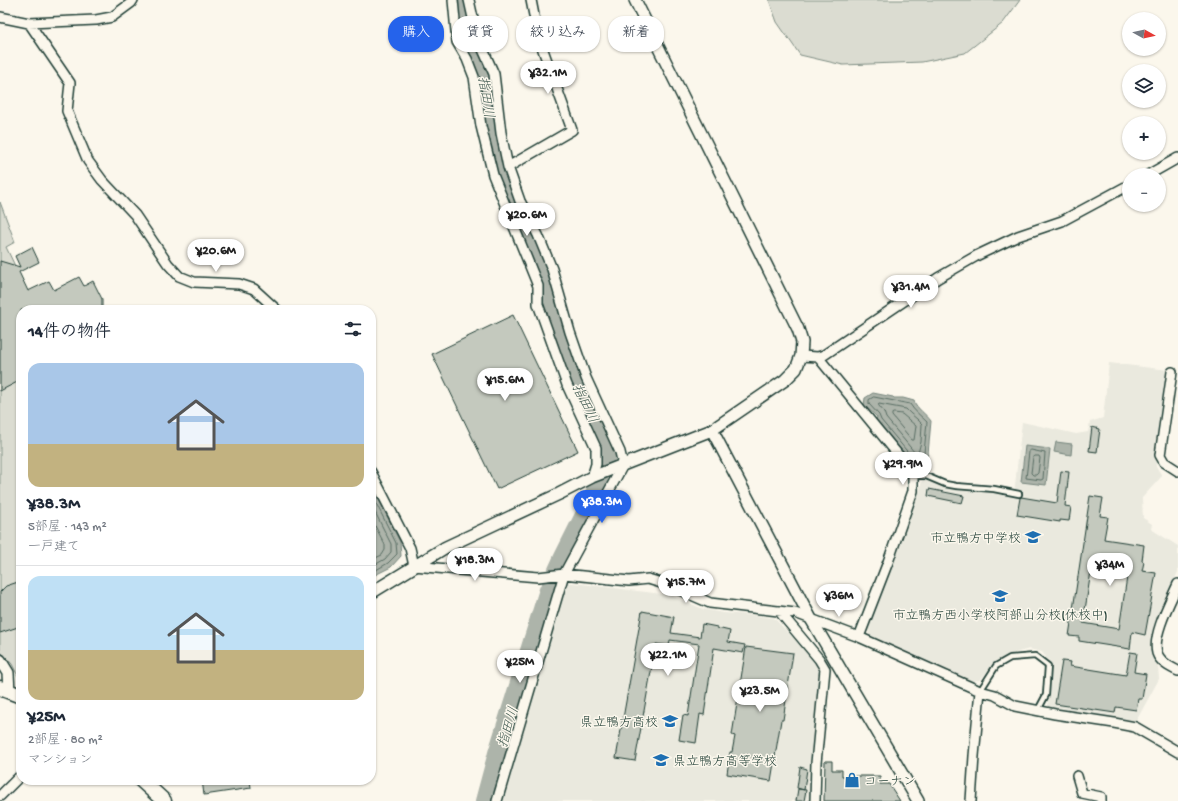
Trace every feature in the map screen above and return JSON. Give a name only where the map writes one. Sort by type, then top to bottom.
[{"type":"main road","points":[[146,785],[164,801]]},
{"type":"street","points":[[0,17],[29,23],[96,20],[112,17],[133,0]]},
{"type":"street","points":[[453,0],[457,42],[467,59],[474,76],[481,126],[493,175],[538,286],[538,304],[567,385],[596,448],[596,464],[592,477]]},
{"type":"street","points":[[469,0],[477,36],[494,74],[501,133],[508,167],[520,201],[538,235],[552,269],[570,332],[582,364],[620,452],[623,465],[564,574],[497,801]]},
{"type":"street","points":[[508,167],[572,130],[538,36],[531,0]]},
{"type":"street","points":[[376,590],[446,547],[592,477],[712,430],[785,380],[796,369],[801,356],[802,342],[798,329],[634,0]]},
{"type":"street","points":[[29,23],[70,82],[67,111],[88,161],[102,180],[135,214],[168,264],[179,276],[194,282],[239,284],[254,289],[272,305]]},
{"type":"street","points":[[1160,168],[1178,158]]},
{"type":"street","points":[[801,356],[818,357],[824,355],[938,278],[978,255],[1018,236],[1062,221],[1122,189]]},
{"type":"street","points":[[818,357],[900,457],[913,476],[913,491],[888,562],[859,636]]},
{"type":"street","points":[[1172,372],[1160,455],[1164,462],[1178,471]]},
{"type":"street","points":[[712,430],[811,619],[918,801]]},
{"type":"street","points":[[376,482],[410,548],[414,566]]},
{"type":"street","points":[[414,566],[538,577],[564,574],[629,581],[648,580],[671,586],[710,603],[795,613],[859,636],[980,691],[996,695],[1015,706],[1135,727],[1178,752]]},
{"type":"street","points":[[1177,590],[1162,620],[1157,640],[1157,653],[1165,664],[1178,671]]},
{"type":"street","points":[[779,611],[819,658],[825,669],[816,763],[816,801]]},
{"type":"street","points":[[0,660],[8,673],[10,692]]},
{"type":"street","points":[[971,801],[980,691]]},
{"type":"street","points":[[1077,776],[1082,793],[1102,797],[1101,801]]},
{"type":"street","points":[[0,796],[16,780]]},
{"type":"lane","points":[[913,476],[926,476],[945,484],[956,486],[994,489],[1019,494]]},
{"type":"lane","points":[[980,691],[996,666],[1010,658],[1035,656],[1048,666],[1046,695],[1038,710]]},
{"type":"shaded area","points":[[769,0],[1020,0],[1003,23],[965,53],[922,62],[843,65],[800,55],[777,22]]},
{"type":"shaded area","points":[[0,202],[15,242],[6,247],[34,305],[16,305],[16,672],[12,664],[0,651]]},
{"type":"shaded area","name":"市立鴨方中学校","points":[[1109,363],[1169,370],[1156,466],[1162,476],[1142,498],[1143,518],[1152,524],[1151,529],[1178,546],[1178,572],[1169,591],[1155,654],[1159,679],[1135,723],[1049,710],[1048,706],[1052,665],[1042,652],[1029,649],[1008,655],[994,663],[980,680],[970,681],[928,664],[873,638],[869,634],[868,628],[871,617],[923,479],[955,488],[994,490],[1014,494],[1022,422],[1076,434],[1088,432],[1090,422],[1103,418]]},
{"type":"shaded area","name":"県立鴨方高校","points":[[565,582],[670,595],[703,609],[723,613],[774,618],[822,668],[812,801],[500,801]]},
{"type":"water","points":[[873,393],[914,401],[917,407],[931,421],[928,454],[920,470],[876,420],[877,417],[864,405],[865,398]]},
{"type":"water","points":[[1056,442],[1072,444],[1071,455],[1054,452]]},
{"type":"water","points":[[1025,446],[1050,449],[1046,485],[1021,482]]},
{"type":"water","points":[[376,494],[400,542],[401,556],[391,567],[376,574]]},
{"type":"building","points":[[32,247],[39,262],[19,272],[28,291],[49,281],[54,290],[79,277],[84,286],[93,281],[102,299],[102,305],[16,305],[16,383],[0,391],[0,261],[20,267],[15,256]]},
{"type":"building","points":[[513,315],[578,451],[497,489],[432,354]]},
{"type":"building","points":[[1092,427],[1100,429],[1097,452],[1089,451]]},
{"type":"building","points":[[1061,471],[1069,472],[1065,506],[1071,507],[1069,521],[1060,520],[1060,522],[1017,515],[1021,497],[1057,503]]},
{"type":"building","points":[[929,489],[964,496],[962,503],[928,496]]},
{"type":"building","points":[[1090,496],[1103,498],[1100,516],[1108,517],[1104,539],[1144,545],[1142,561],[1144,562],[1142,571],[1156,573],[1145,635],[1132,632],[1130,649],[1079,641],[1079,637],[1069,636]],"holes":[[[1093,558],[1129,564],[1119,629],[1083,623]]]},
{"type":"building","points":[[16,583],[16,628],[0,633],[0,592],[6,586]]},
{"type":"building","points":[[642,611],[674,617],[671,633],[700,637],[702,624],[730,631],[728,642],[745,645],[743,653],[714,648],[704,715],[700,714],[696,743],[679,740],[683,715],[688,716],[699,644],[670,640],[669,646],[656,644],[635,761],[616,758]]},
{"type":"building","points":[[746,647],[793,653],[783,720],[781,720],[771,781],[727,774],[730,752],[732,752],[735,736],[732,735]]},
{"type":"building","points":[[1130,652],[1137,653],[1134,672],[1146,674],[1142,699],[1138,699],[1136,710],[1116,707],[1115,713],[1055,704],[1062,661],[1071,662],[1070,666],[1126,675]]},
{"type":"building","name":"コーナン","points":[[825,761],[832,761],[832,770],[842,770],[842,776],[880,776],[880,784],[889,784],[900,801],[824,801]]},
{"type":"building","points":[[800,767],[807,769],[804,790],[797,788]]},
{"type":"building","points":[[203,785],[251,785],[251,788],[204,795]]},
{"type":"building","points":[[798,789],[806,790],[804,801],[796,801]]},
{"type":"waterway","name":"指田川","points":[[462,0],[467,39],[486,77],[496,161],[514,208],[544,276],[567,364],[609,449],[593,497],[548,590],[497,753],[484,801]]},
{"type":"place","name":"市立鴨方中学校","points":[[1033,537]]},
{"type":"place","name":"市立鴨方西小学校阿部山分校(休校中)","points":[[1000,596]]},
{"type":"place","name":"県立鴨方高校","points":[[670,721]]},
{"type":"place","name":"県立鴨方高等学校","points":[[661,760]]},
{"type":"place","name":"コーナン","points":[[852,780]]}]
